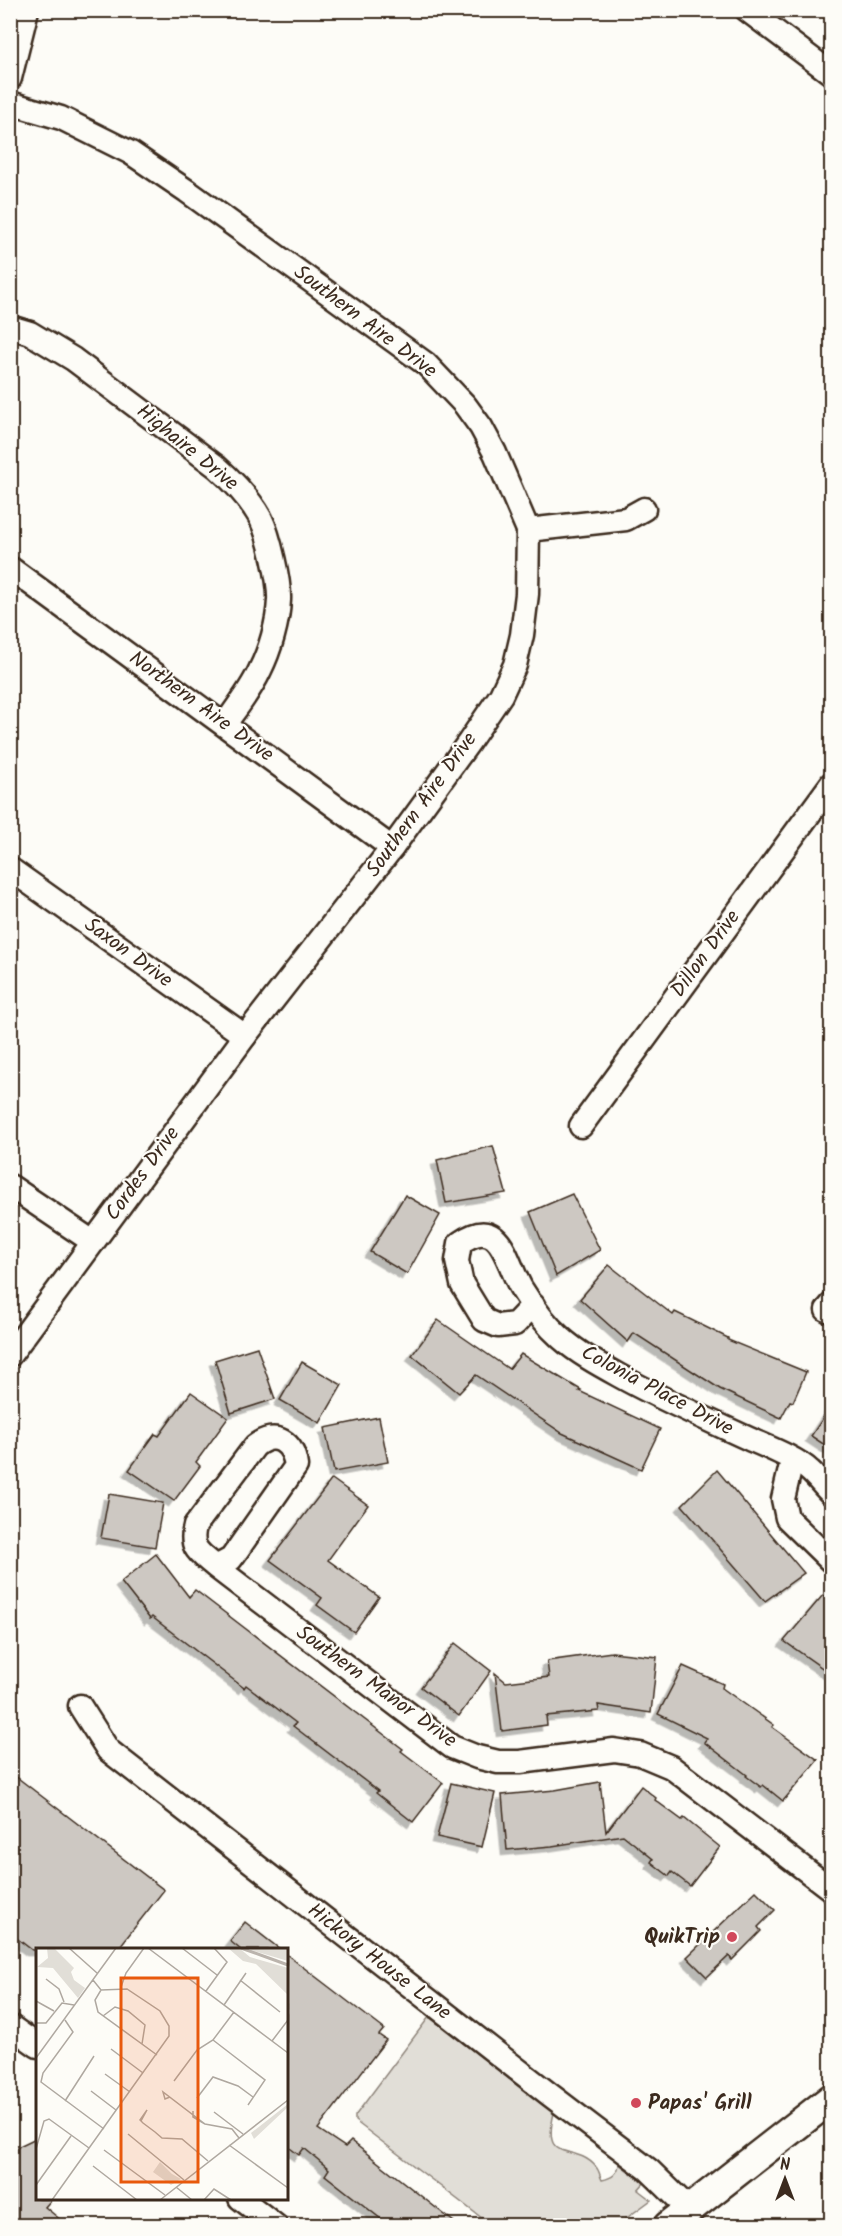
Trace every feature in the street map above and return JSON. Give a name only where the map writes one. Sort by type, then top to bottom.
[{"type":"main road","points":[[678,2217],[831,2098]]},
{"type":"street","points":[[10,78],[27,10]]},
{"type":"street","points":[[747,10],[831,74]]},
{"type":"street","name":"Southern Aire Drive","points":[[10,103],[61,118],[131,153],[426,364],[465,405],[481,427],[495,453],[528,530],[527,594],[522,634],[515,664],[501,694],[392,848],[277,995]]},
{"type":"street","name":"Highaire Drive","points":[[10,327],[30,333],[73,359],[217,467],[235,483],[261,519],[269,541],[280,597],[277,615],[261,669],[225,724]]},
{"type":"street","points":[[528,530],[626,519],[644,509]]},
{"type":"street","name":"Northern Aire Drive","points":[[10,568],[392,848]]},
{"type":"street","name":"Dillon Drive","points":[[581,1126],[831,783]]},
{"type":"street","name":"Saxon Drive","points":[[10,869],[245,1036]]},
{"type":"street","name":"Cordes Drive","points":[[10,1355],[277,995]]},
{"type":"street","points":[[10,1186],[93,1242]]},
{"type":"street","name":"Colonia Place Drive","points":[[533,1305],[540,1317],[561,1338],[593,1360],[653,1393],[808,1470],[831,1494]]},
{"type":"street","name":"Southern Manor Drive","points":[[216,1567],[231,1559],[296,1466],[294,1453],[286,1443],[276,1439],[264,1439],[255,1446],[195,1526],[192,1536],[194,1546],[216,1567],[452,1747],[498,1762],[520,1762],[614,1750],[640,1754],[671,1767],[831,1890]]},
{"type":"street","points":[[792,1461],[783,1499],[787,1518],[831,1562]]},
{"type":"street","name":"Hickory House Lane","points":[[80,1706],[108,1750],[649,2170],[678,2217]]},
{"type":"street","points":[[10,2026],[36,2045]]},
{"type":"street","points":[[241,2200],[276,2226]]},
{"type":"shaded area","points":[[429,2017],[554,2113],[551,2130],[552,2141],[556,2147],[588,2159],[597,2168],[602,2180],[614,2175],[619,2164],[644,2183],[638,2190],[651,2200],[617,2225],[491,2225],[355,2121],[355,2116]]},
{"type":"building","points":[[493,1146],[506,1193],[446,1203],[437,1160]]},
{"type":"building","points":[[572,1194],[600,1250],[556,1276],[530,1212]]},
{"type":"building","points":[[405,1195],[440,1215],[407,1274],[370,1252]]},
{"type":"building","points":[[609,1265],[673,1315],[675,1312],[728,1340],[806,1372],[793,1402],[790,1401],[781,1418],[720,1389],[634,1333],[628,1342],[580,1299]]},
{"type":"building","points":[[438,1320],[509,1369],[521,1354],[581,1390],[579,1391],[660,1429],[641,1469],[562,1433],[476,1375],[459,1393],[412,1355]]},
{"type":"building","points":[[257,1347],[275,1399],[231,1413],[215,1360]]},
{"type":"building","points":[[302,1362],[342,1385],[320,1423],[280,1400]]},
{"type":"building","points":[[191,1392],[228,1418],[196,1462],[200,1466],[174,1501],[129,1470],[155,1434],[159,1436]]},
{"type":"building","points":[[831,1406],[831,1449],[811,1436]]},
{"type":"building","points":[[379,1417],[388,1462],[334,1472],[325,1428]]},
{"type":"building","points":[[717,1470],[804,1573],[765,1601],[682,1505]]},
{"type":"building","points":[[332,1479],[368,1505],[328,1560],[379,1597],[354,1632],[317,1605],[322,1598],[270,1560]]},
{"type":"building","points":[[109,1494],[163,1503],[155,1547],[101,1538]]},
{"type":"building","points":[[156,1554],[189,1597],[195,1590],[403,1749],[401,1751],[443,1783],[413,1822],[376,1793],[378,1791],[293,1726],[296,1723],[246,1685],[244,1688],[152,1617],[150,1619],[121,1582]]},
{"type":"building","points":[[823,1595],[831,1600],[831,1674],[784,1641]]},
{"type":"building","points":[[455,1643],[491,1671],[459,1716],[421,1687]]},
{"type":"building","points":[[612,1652],[657,1657],[651,1713],[598,1705],[599,1711],[546,1716],[547,1725],[502,1731],[495,1673],[506,1682],[549,1677],[547,1661]]},
{"type":"building","points":[[683,1666],[723,1684],[722,1688],[818,1760],[783,1801],[763,1785],[761,1787],[746,1776],[704,1742],[707,1738],[658,1714]]},
{"type":"building","points":[[10,1772],[164,1890],[119,1948],[36,1948],[32,1950],[10,1933]]},
{"type":"building","points":[[600,1782],[606,1832],[641,1786],[656,1798],[655,1800],[682,1820],[684,1818],[720,1847],[690,1886],[672,1872],[669,1876],[651,1862],[653,1859],[623,1835],[552,1846],[507,1850],[502,1795],[555,1790]]},
{"type":"building","points":[[451,1783],[495,1793],[482,1847],[437,1837]]},
{"type":"building","name":"QuikTrip","points":[[756,1891],[775,1910],[758,1927],[761,1931],[732,1960],[729,1956],[707,1977],[687,1957]]},
{"type":"building","points":[[245,1922],[278,1948],[239,1948],[230,1941]]},
{"type":"building","points":[[288,1956],[384,2029],[379,2035],[386,2040],[318,2129],[345,2147],[351,2141],[459,2226],[390,2226],[325,2175],[329,2169],[304,2148],[299,2155],[288,2147]]},
{"type":"building","points":[[36,2138],[36,2200],[51,2200],[45,2207],[68,2226],[10,2226],[10,2162],[15,2148]]},
{"type":"place","name":"QuikTrip","points":[[732,1937]]},
{"type":"place","name":"Papas' Grill","points":[[636,2103]]}]
